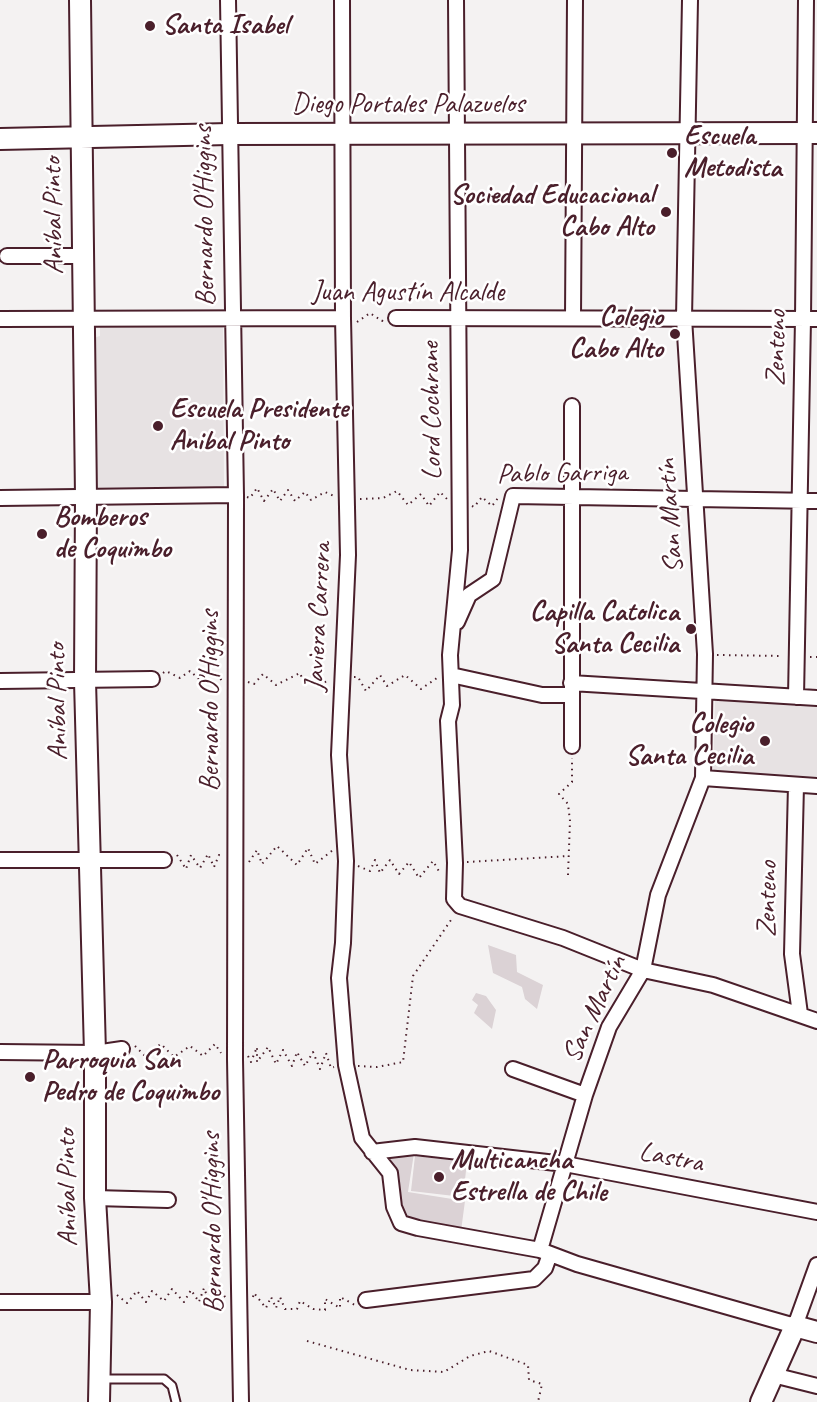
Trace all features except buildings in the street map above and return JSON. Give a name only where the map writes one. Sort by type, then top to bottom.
[{"type":"main road","name":"Aníbal Pinto","points":[[80,0],[84,72],[82,137],[86,497],[85,681],[95,1053],[95,1198],[101,1302],[99,1402]]},
{"type":"main road","name":"Diego Portales Palazuelos","points":[[0,139],[82,137],[116,131],[229,134],[811,133]]},
{"type":"main road","points":[[761,1402],[795,1326],[817,1332]]},
{"type":"street","name":"Bernardo O'Higgins","points":[[228,0],[236,495],[236,864],[245,1300],[241,1402]]},
{"type":"street","name":"Javiera Carrera","points":[[342,0],[343,318],[348,555],[339,756],[346,830],[344,943],[339,978],[346,1065],[362,1138],[390,1173],[394,1207],[401,1223],[545,1252]]},
{"type":"street","name":"Lord Cochrane","points":[[456,0],[459,133],[456,318],[460,550],[452,633],[453,705],[448,721],[456,863],[454,899],[460,906]]},
{"type":"street","points":[[573,318],[574,0]]},
{"type":"street","name":"San Martín","points":[[366,1300],[534,1279],[545,1268],[545,1252],[565,1164],[585,1095],[609,1027],[644,969],[658,895],[703,778],[705,654],[684,318],[690,0]]},
{"type":"street","name":"Zenteno","points":[[796,697],[799,501],[810,319],[811,133],[806,0]]},
{"type":"street","points":[[7,256],[83,256]]},
{"type":"street","name":"Juan Agustín Alcalde","points":[[0,319],[343,318]]},
{"type":"street","name":"Juan Agustín Alcalde","points":[[396,318],[810,319]]},
{"type":"street","points":[[572,406],[574,498],[572,746]]},
{"type":"street","points":[[0,498],[236,495]]},
{"type":"street","points":[[452,633],[469,595],[493,579],[513,496]]},
{"type":"street","name":"Pablo Garriga","points":[[513,496],[817,501]]},
{"type":"street","points":[[451,675],[542,695],[571,689],[706,691],[817,698]]},
{"type":"street","points":[[0,681],[152,679]]},
{"type":"street","points":[[703,778],[817,786]]},
{"type":"street","name":"Zenteno","points":[[796,785],[792,954],[800,1014]]},
{"type":"street","points":[[0,860],[90,858],[164,860]]},
{"type":"street","points":[[460,906],[563,938],[644,969],[713,985],[817,1021]]},
{"type":"street","points":[[0,1052],[95,1053],[122,1049]]},
{"type":"street","points":[[513,1069],[585,1095]]},
{"type":"street","name":"Lastra","points":[[372,1152],[415,1147],[565,1164],[817,1212]]},
{"type":"street","points":[[95,1198],[168,1200]]},
{"type":"street","points":[[545,1252],[577,1264],[795,1326],[817,1265]]},
{"type":"street","points":[[0,1302],[101,1302]]},
{"type":"street","points":[[773,1374],[817,1386]]},
{"type":"lane","points":[[100,1379],[164,1379],[172,1386],[176,1402]]},
{"type":"path","name":"Juan Agustín Alcalde","points":[[343,318],[358,322],[370,313],[381,321],[388,314],[396,318]]},
{"type":"path","name":"Pablo Garriga","points":[[236,495],[250,498],[256,488],[264,501],[273,489],[280,501],[288,490],[295,501],[305,492],[311,500],[325,492],[348,499],[383,498],[397,491],[408,505],[421,494],[429,506],[440,492],[448,500],[458,500],[474,507],[482,497],[492,506],[500,496],[513,496]]},
{"type":"path","points":[[705,654],[795,657]]},
{"type":"path","points":[[152,679],[166,671],[180,678],[190,671],[199,679],[208,671],[218,673],[222,682],[232,678],[237,683]]},
{"type":"path","points":[[568,875],[568,804],[559,794],[572,782],[572,746]]},
{"type":"path","points":[[164,860],[167,867],[172,867],[177,855],[186,868],[192,855],[200,868],[208,854],[214,867],[219,855],[236,864]]},
{"type":"path","points":[[456,863],[569,856]]},
{"type":"path","points":[[346,1065],[377,1067],[403,1062],[413,976],[460,906]]},
{"type":"path","points":[[101,1302],[114,1292],[127,1303],[136,1291],[146,1302],[152,1291],[164,1301],[172,1289],[184,1302],[191,1290],[199,1302],[204,1288],[209,1301],[217,1288],[226,1299],[245,1300],[254,1293],[266,1308],[271,1297],[276,1308],[280,1297],[285,1309],[297,1310],[300,1301],[314,1309],[325,1310],[325,1299],[340,1308],[340,1297],[356,1306],[366,1300]]},
{"type":"path","points":[[307,1341],[410,1370],[444,1372],[470,1356],[489,1351],[528,1365],[529,1380],[542,1384],[538,1402]]},
{"type":"shaded area","name":"Escuela Presidente Anibal Pinto","points":[[100,324],[223,324],[224,489],[92,494],[93,338],[100,336]]},
{"type":"shaded area","name":"Colegio Santa Cecilia","points":[[715,699],[817,706],[817,782],[713,777]]},
{"type":"shaded area","points":[[488,945],[516,955],[517,972],[543,985],[537,1009],[525,999],[522,987],[493,973]]},
{"type":"shaded area","points":[[476,993],[486,996],[496,1010],[492,1029],[474,1013],[478,1005],[472,1000]]},
{"type":"shaded area","points":[[414,1153],[408,1192],[465,1201],[461,1231],[413,1221],[403,1210],[399,1175],[389,1156]]},
{"type":"shaded area","name":"Multicancha Estrella de Chile","points":[[415,1156],[467,1162],[463,1197],[411,1191]]},
{"type":"place","name":"Santa Isabel","points":[[150,26]]},
{"type":"place","name":"Escuela Metodista","points":[[672,153]]},
{"type":"place","name":"Sociedad Educacional Cabo Alto","points":[[666,212]]},
{"type":"place","name":"Colegio Cabo Alto","points":[[675,334]]},
{"type":"place","name":"Escuela Presidente Anibal Pinto","points":[[158,426]]},
{"type":"place","name":"Bomberos de Coquimbo","points":[[42,534]]},
{"type":"place","name":"Capilla Catolica Santa Cecilia","points":[[691,629]]},
{"type":"place","name":"Colegio Santa Cecilia","points":[[765,741]]},
{"type":"place","name":"Parroquia San Pedro de Coquimbo","points":[[30,1077]]},
{"type":"place","name":"Multicancha Estrella de Chile","points":[[439,1177]]}]
